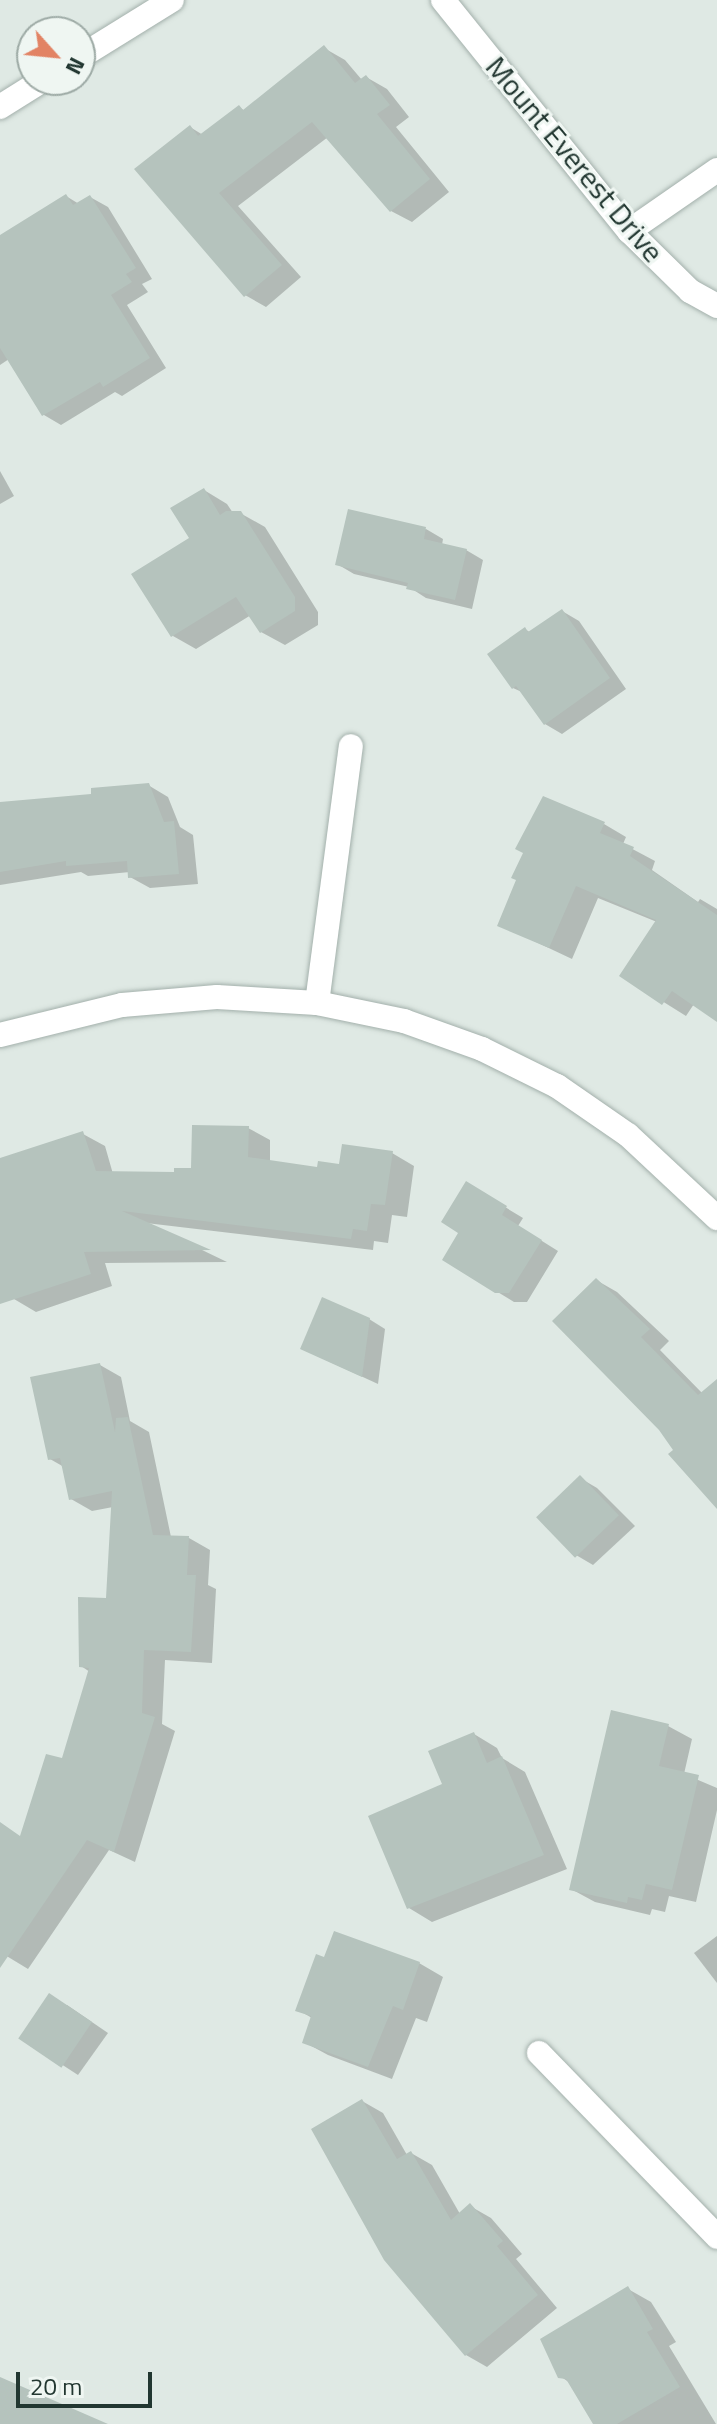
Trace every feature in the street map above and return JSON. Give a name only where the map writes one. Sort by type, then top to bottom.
[{"type":"street","points":[[96,47],[172,0]]},
{"type":"street","name":"Mount Everest Drive","points":[[443,0],[629,231],[690,291],[717,306]]},
{"type":"street","points":[[0,107],[18,96]]},
{"type":"street","points":[[629,231],[717,170]]},
{"type":"street","points":[[317,1003],[351,746]]},
{"type":"street","points":[[0,1035],[122,1005],[217,997],[317,1003],[404,1021],[482,1049],[557,1086],[628,1135],[717,1218]]},
{"type":"street","points":[[539,2053],[717,2237]]},
{"type":"building","points":[[324,45],[355,83],[366,75],[390,105],[377,114],[430,179],[390,212],[312,122],[219,193],[282,265],[244,297],[134,169],[190,125],[198,136],[239,105],[243,110]]},
{"type":"building","points":[[66,194],[73,205],[90,195],[136,268],[126,274],[132,282],[111,295],[150,358],[103,387],[100,382],[42,416],[0,348],[0,235]]},
{"type":"building","points":[[204,488],[220,515],[226,511],[241,511],[295,597],[295,611],[260,633],[236,597],[171,637],[131,574],[189,538],[170,508]]},
{"type":"building","points":[[348,509],[426,527],[424,539],[467,549],[455,600],[406,589],[408,583],[335,565]]},
{"type":"building","points":[[562,609],[610,678],[544,725],[516,686],[512,689],[487,654],[525,627],[528,632]]},
{"type":"building","points":[[149,783],[164,822],[174,821],[179,874],[128,878],[127,861],[66,866],[66,861],[0,872],[0,802],[91,794],[91,788]]},
{"type":"building","points":[[543,796],[605,822],[600,833],[634,847],[630,856],[717,915],[717,1022],[672,991],[662,1005],[619,976],[656,920],[576,886],[549,948],[497,926],[516,880],[511,878],[523,853],[515,849]]},
{"type":"building","points":[[192,1125],[249,1126],[248,1157],[317,1167],[318,1161],[339,1164],[342,1144],[393,1151],[385,1205],[371,1204],[367,1231],[353,1229],[351,1239],[122,1211],[211,1250],[84,1252],[91,1274],[0,1304],[0,1158],[83,1131],[96,1171],[174,1172],[174,1168],[191,1168]]},
{"type":"building","points":[[466,1181],[507,1206],[502,1215],[542,1240],[509,1293],[495,1293],[442,1260],[458,1233],[441,1222]]},
{"type":"building","points":[[596,1278],[650,1329],[641,1337],[698,1395],[717,1379],[717,1509],[668,1454],[673,1450],[659,1430],[552,1321]]},
{"type":"building","points":[[322,1297],[370,1318],[362,1377],[300,1349]]},
{"type":"building","points":[[100,1363],[115,1432],[116,1418],[128,1417],[153,1535],[189,1536],[187,1575],[196,1575],[191,1652],[144,1650],[142,1713],[155,1717],[114,1852],[87,1840],[0,1968],[0,1822],[20,1836],[46,1754],[62,1758],[89,1668],[79,1667],[78,1597],[106,1598],[112,1491],[69,1500],[60,1458],[48,1460],[30,1377]]},
{"type":"building","points":[[580,1475],[619,1515],[575,1558],[536,1517]]},
{"type":"building","points":[[611,1710],[669,1724],[659,1766],[699,1775],[672,1890],[646,1884],[642,1900],[628,1897],[627,1903],[569,1890]]},
{"type":"building","points":[[474,1732],[487,1763],[502,1756],[544,1855],[407,1909],[368,1816],[442,1784],[428,1751]]},
{"type":"building","points":[[334,1931],[420,1962],[403,2010],[393,2006],[368,2067],[302,2043],[311,2016],[295,2011],[316,1954],[324,1957]]},
{"type":"building","points":[[49,1993],[92,2022],[61,2068],[18,2039]]},
{"type":"building","points":[[362,2099],[397,2159],[411,2151],[451,2220],[470,2203],[503,2241],[497,2246],[538,2295],[465,2356],[384,2260],[311,2129]]},
{"type":"building","points":[[628,2286],[653,2329],[647,2332],[680,2387],[617,2424],[593,2424],[566,2379],[558,2378],[540,2339]]},
{"type":"building","points":[[0,2377],[108,2424],[0,2424]]}]
